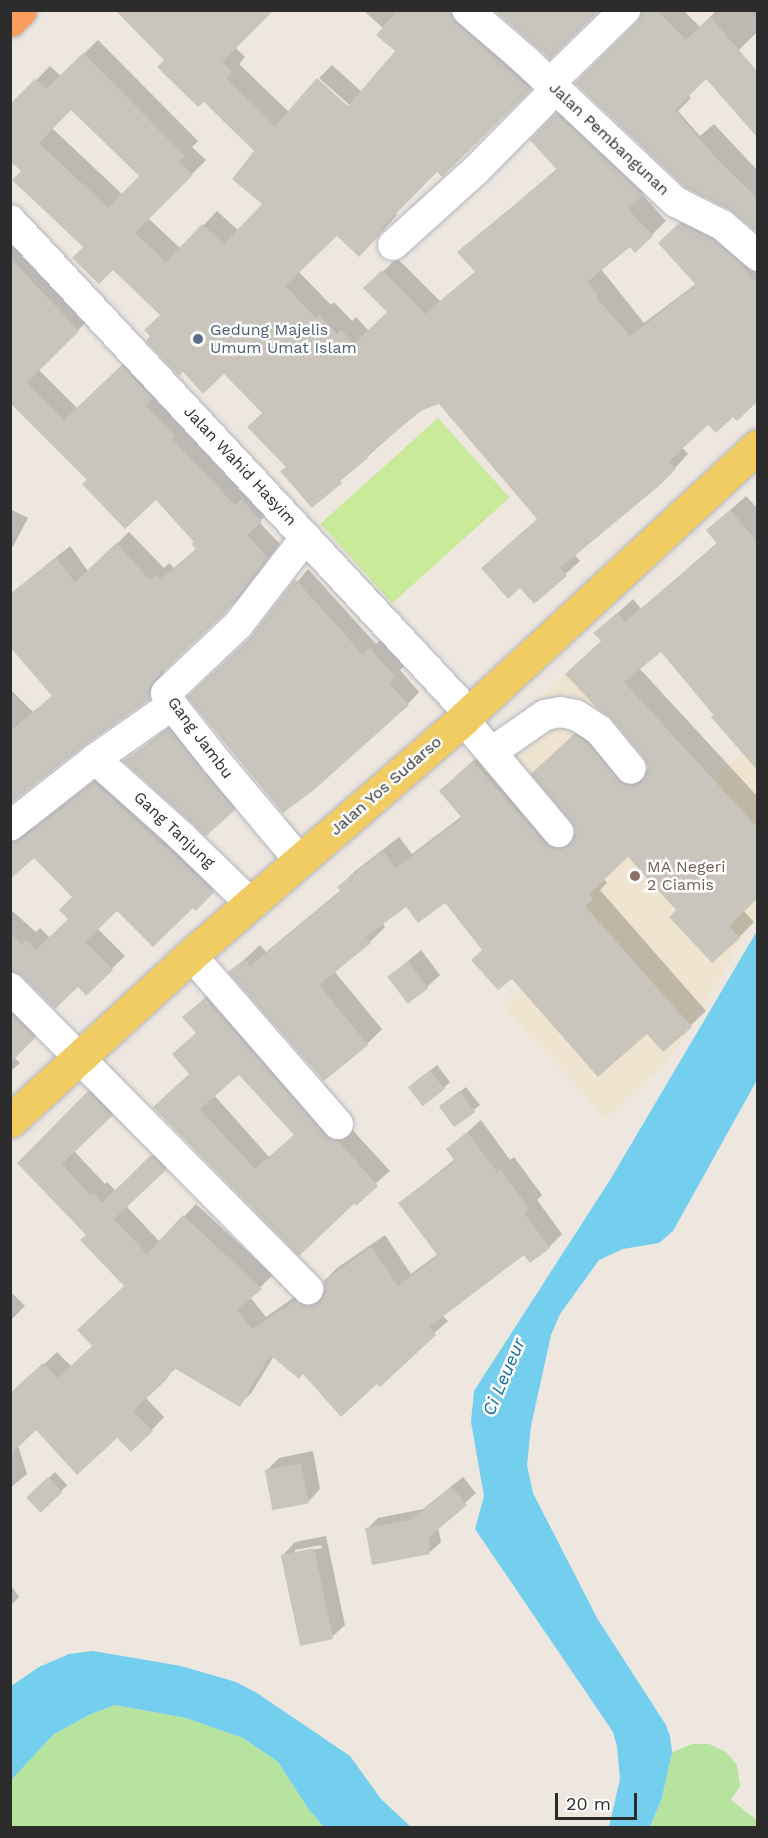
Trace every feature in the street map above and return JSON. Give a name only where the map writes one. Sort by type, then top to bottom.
[{"type":"highway","points":[[10,20],[20,10]]},
{"type":"main road","name":"Jalan Yos Sudarso","points":[[10,1121],[191,955],[466,716],[758,446]]},
{"type":"street","name":"Jalan Pembangunan","points":[[467,10],[553,86],[676,202],[722,225],[758,256]]},
{"type":"street","points":[[393,245],[475,171],[625,10]]},
{"type":"street","name":"Jalan Wahid Hasyim","points":[[10,220],[306,537],[466,716],[558,832]]},
{"type":"street","name":"Gang Jambu","points":[[300,861],[167,696],[168,691],[238,625],[306,537]]},
{"type":"street","points":[[10,826],[95,759],[172,705]]},
{"type":"street","points":[[493,751],[545,716],[560,712],[576,714],[599,730],[631,769]]},
{"type":"street","name":"Gang Tanjung","points":[[95,759],[181,836],[251,904]]},
{"type":"street","points":[[191,955],[338,1124]]},
{"type":"street","points":[[10,988],[308,1289]]},
{"type":"shaded area","name":"MA Negeri 2 Ciamis","points":[[593,649],[713,779],[757,741],[757,917],[745,933],[692,1027],[666,1063],[606,1119],[502,1005],[569,945],[559,929],[439,791]]},
{"type":"green space","points":[[438,418],[510,498],[392,603],[321,524]]},
{"type":"green space","points":[[115,1705],[186,1718],[243,1738],[278,1762],[309,1810],[324,1827],[11,1827],[10,1780],[54,1734],[91,1714]]},
{"type":"green space","points":[[693,1744],[709,1744],[726,1752],[737,1765],[740,1786],[731,1800],[757,1820],[757,1827],[650,1828],[662,1798],[672,1752]]},
{"type":"water","name":"Ci Leueur","points":[[757,931],[757,1080],[673,1231],[659,1243],[623,1249],[599,1260],[560,1314],[551,1335],[531,1426],[527,1465],[533,1493],[597,1618],[666,1725],[670,1736],[672,1752],[662,1798],[650,1827],[609,1827],[620,1779],[613,1732],[475,1529],[484,1496],[471,1422],[474,1391],[610,1180]]},
{"type":"water","points":[[93,1651],[181,1666],[236,1682],[257,1693],[350,1756],[381,1799],[411,1827],[324,1827],[309,1810],[278,1762],[243,1738],[186,1718],[115,1705],[91,1714],[54,1734],[11,1780],[11,1686],[39,1667],[69,1654]]},
{"type":"building","points":[[115,10],[274,10],[222,62],[233,72],[226,78],[275,126],[317,78],[348,106],[395,51],[376,35],[398,10],[450,10],[456,23],[531,90],[442,177],[437,172],[382,228],[384,230],[359,257],[337,236],[285,286],[316,318],[319,315],[337,334],[341,330],[354,344],[387,312],[363,288],[382,270],[425,314],[475,272],[457,252],[557,170],[530,140],[556,113],[643,195],[628,209],[653,236],[635,253],[630,247],[587,282],[598,295],[596,297],[630,336],[696,285],[658,243],[679,223],[712,239],[739,262],[758,285],[758,401],[737,421],[733,417],[716,433],[708,425],[669,461],[676,469],[560,568],[567,576],[534,604],[520,588],[508,599],[481,568],[537,519],[439,404],[422,410],[366,456],[368,458],[312,508],[280,471],[286,467],[247,427],[262,413],[224,374],[203,394],[183,372],[179,376],[146,341],[150,336],[144,330],[160,315],[113,270],[99,284],[72,258],[83,247],[12,180],[21,171],[10,161],[10,104],[35,79],[46,89],[83,53],[185,156],[179,162],[193,175],[135,233],[166,262],[202,224],[224,244],[262,204],[232,179],[254,151],[204,102],[198,107],[157,67],[164,60]],"holes":[[[71,110],[139,176],[108,208],[39,143]]]},
{"type":"building","points":[[494,10],[600,10],[550,59]]},
{"type":"building","points":[[642,10],[657,10],[686,40],[710,17],[758,72],[758,138],[706,79],[675,110],[716,158],[758,199],[758,233],[730,210],[686,188],[575,83],[637,22]]},
{"type":"building","points":[[10,258],[79,331],[27,383],[64,420],[122,365],[153,399],[146,406],[175,436],[172,439],[235,505],[242,499],[262,522],[247,535],[268,558],[225,613],[154,680],[149,689],[150,699],[85,745],[11,803],[10,731],[52,696],[10,647],[10,594],[56,558],[75,582],[116,543],[150,580],[156,575],[160,580],[196,549],[191,544],[194,542],[156,500],[125,529],[82,484],[87,480],[10,403]]},
{"type":"building","points":[[730,510],[758,542],[758,771],[711,717],[714,715],[661,652],[624,682],[758,828],[758,898],[729,926],[740,938],[712,963],[669,917],[676,910],[628,857],[589,894],[593,899],[585,906],[692,1027],[663,1052],[647,1034],[598,1077],[512,979],[498,990],[471,960],[482,950],[445,903],[418,923],[406,907],[366,937],[371,943],[319,985],[368,1045],[324,1081],[228,972],[245,959],[250,966],[341,891],[337,887],[383,851],[396,868],[462,818],[439,791],[473,761],[545,843],[553,848],[562,849],[569,845],[574,837],[575,828],[531,774],[574,734],[587,743],[624,785],[633,786],[642,782],[648,767],[644,758],[612,719],[596,707],[565,674],[601,641],[593,633],[617,613],[625,622],[717,544],[706,530]]},
{"type":"building","points":[[295,579],[363,655],[370,648],[395,677],[389,683],[409,705],[315,789],[283,813],[187,697],[250,638]]},
{"type":"building","points":[[169,729],[235,810],[206,836],[123,761]]},
{"type":"building","points":[[94,782],[214,892],[196,911],[193,908],[153,947],[117,911],[85,942],[113,970],[86,996],[78,987],[55,1009],[22,976],[10,971],[10,933],[22,944],[26,940],[36,950],[68,919],[59,910],[72,897],[34,858],[10,879],[10,843],[21,840]]},
{"type":"building","points":[[408,961],[428,988],[408,1004],[387,977]]},
{"type":"building","points":[[205,998],[325,1135],[338,1141],[378,1186],[356,1206],[354,1204],[299,1256],[153,1107],[189,1074],[172,1054],[196,1033],[182,1017]],"holes":[[[239,1075],[294,1135],[255,1169],[200,1109]]]},
{"type":"building","points":[[10,1013],[35,1038],[10,1063]]},
{"type":"building","points":[[430,1070],[445,1089],[423,1106],[408,1087]]},
{"type":"building","points":[[88,1091],[112,1116],[62,1164],[91,1196],[94,1194],[102,1203],[151,1155],[166,1170],[114,1219],[147,1254],[183,1215],[262,1289],[237,1310],[252,1329],[283,1308],[284,1310],[295,1300],[304,1306],[320,1302],[325,1293],[323,1281],[371,1247],[398,1286],[438,1256],[398,1203],[455,1161],[446,1149],[467,1132],[497,1172],[500,1169],[530,1209],[524,1213],[550,1248],[530,1263],[524,1255],[429,1327],[436,1335],[380,1387],[377,1384],[341,1417],[303,1374],[299,1379],[270,1355],[240,1407],[174,1368],[166,1380],[133,1411],[153,1431],[131,1452],[117,1438],[77,1475],[36,1430],[10,1455],[10,1393],[43,1363],[58,1378],[92,1346],[77,1330],[124,1286],[80,1240],[86,1235],[17,1163]]},
{"type":"building","points":[[460,1091],[475,1112],[454,1127],[439,1106]]},
{"type":"building","points":[[301,1463],[309,1503],[273,1510],[265,1470]]},
{"type":"building","points":[[48,1477],[62,1492],[40,1513],[26,1497]]},
{"type":"building","points":[[451,1487],[467,1505],[428,1538],[430,1554],[372,1565],[365,1528],[411,1520]]},
{"type":"building","points":[[314,1548],[333,1639],[300,1646],[281,1555]]},
{"type":"place","name":"Gedung Majelis Umum Umat Islam","points":[[198,339]]},
{"type":"place","name":"MA Negeri 2 Ciamis","points":[[635,876]]}]
